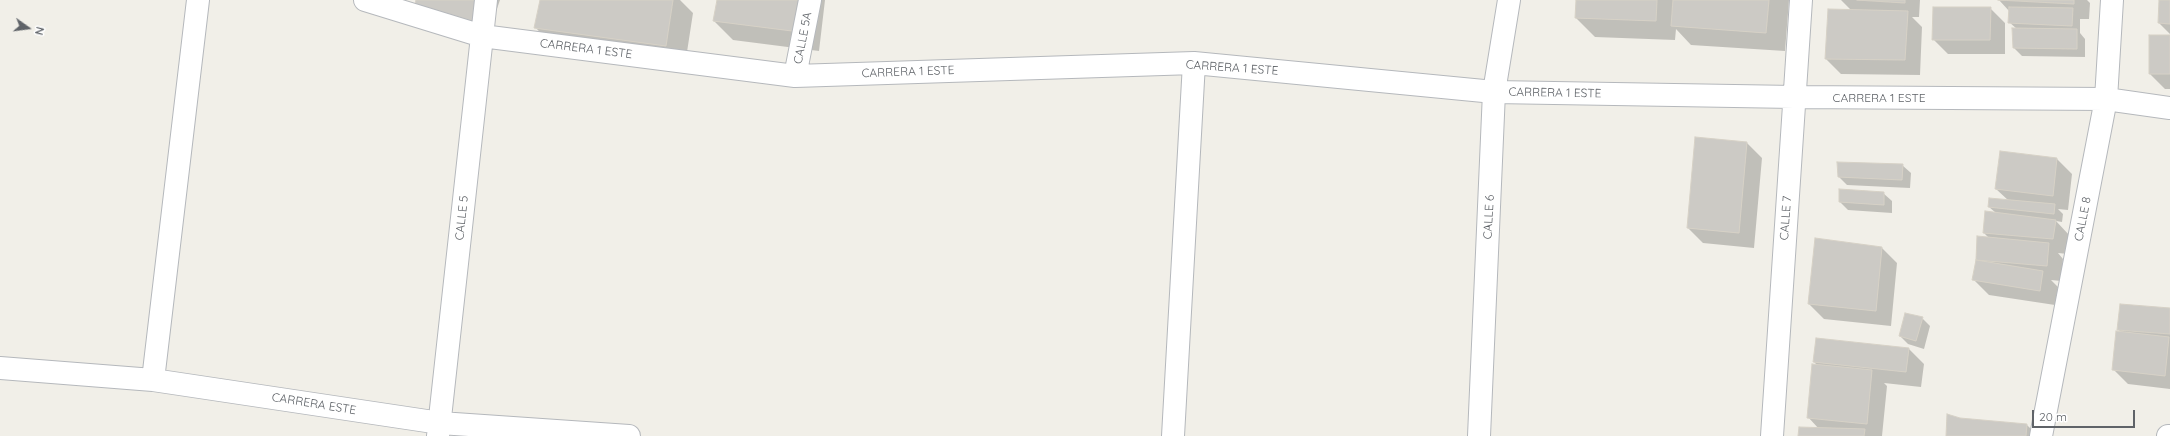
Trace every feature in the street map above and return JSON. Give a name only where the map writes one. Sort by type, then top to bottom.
[{"type":"street","points":[[153,380],[198,0]]},
{"type":"street","name":"CARRERA 1 ESTE","points":[[365,0],[482,36],[795,76],[1194,63],[1494,92],[1794,97],[2106,99],[2170,108]]},
{"type":"street","name":"CALLE 5","points":[[439,430],[486,0]]},
{"type":"street","name":"CALLE 5A","points":[[795,76],[810,0]]},
{"type":"street","name":"CALLE 6","points":[[1479,436],[1494,92],[1509,0]]},
{"type":"street","name":"CALLE 7","points":[[1772,436],[1801,0]]},
{"type":"street","name":"CALLE 8","points":[[2041,436],[2106,99],[2112,0]]},
{"type":"street","points":[[1173,436],[1194,63]]},
{"type":"street","name":"CARRERA ESTE","points":[[0,368],[153,380],[439,430],[629,436]]},
{"type":"building","points":[[416,0],[480,0],[473,21],[415,4]]},
{"type":"building","points":[[540,0],[673,0],[666,46],[534,28]]},
{"type":"building","points":[[717,0],[803,0],[800,32],[713,21]]},
{"type":"building","points":[[1576,0],[1657,0],[1656,21],[1575,18]]},
{"type":"building","points":[[1673,0],[1769,0],[1766,33],[1671,26]]},
{"type":"building","points":[[1857,0],[1905,0],[1905,3]]},
{"type":"building","points":[[1998,0],[2074,0],[2074,4]]},
{"type":"building","points":[[2159,0],[2170,0],[2170,24],[2158,23]]},
{"type":"building","points":[[1933,7],[1991,7],[1990,40],[1932,40]]},
{"type":"building","points":[[2009,7],[2073,8],[2072,26],[2008,23]]},
{"type":"building","points":[[1828,9],[1908,11],[1905,60],[1825,59]]},
{"type":"building","points":[[2012,28],[2077,29],[2077,49],[2013,48]]},
{"type":"building","points":[[2149,35],[2170,35],[2170,74],[2149,74]]},
{"type":"building","points":[[1695,137],[1747,142],[1739,233],[1687,228]]},
{"type":"building","points":[[2000,151],[2057,158],[2053,196],[1995,189]]},
{"type":"building","points":[[1837,162],[1903,164],[1902,180],[1838,177]]},
{"type":"building","points":[[1839,189],[1884,192],[1884,205],[1839,202]]},
{"type":"building","points":[[1989,198],[2055,204],[2054,214],[1988,207]]},
{"type":"building","points":[[1985,211],[2056,220],[2053,239],[1983,233]]},
{"type":"building","points":[[1977,236],[2049,243],[2047,266],[1976,260]]},
{"type":"building","points":[[1815,238],[1882,247],[1876,311],[1808,304]]},
{"type":"building","points":[[1976,260],[2043,271],[2040,291],[1972,280]]},
{"type":"building","points":[[2120,304],[2170,308],[2170,334],[2117,330]]},
{"type":"building","points":[[1905,313],[1923,317],[1916,341],[1899,336]]},
{"type":"building","points":[[2116,331],[2169,337],[2165,376],[2112,370]]},
{"type":"building","points":[[1816,338],[1909,348],[1906,372],[1813,362]]},
{"type":"building","points":[[1812,364],[1872,370],[1867,424],[1807,418]]},
{"type":"building","points":[[1947,414],[1960,418],[2027,424],[2026,436],[1946,436]]},
{"type":"building","points":[[1799,427],[1865,429],[1864,436],[1798,436]]}]
